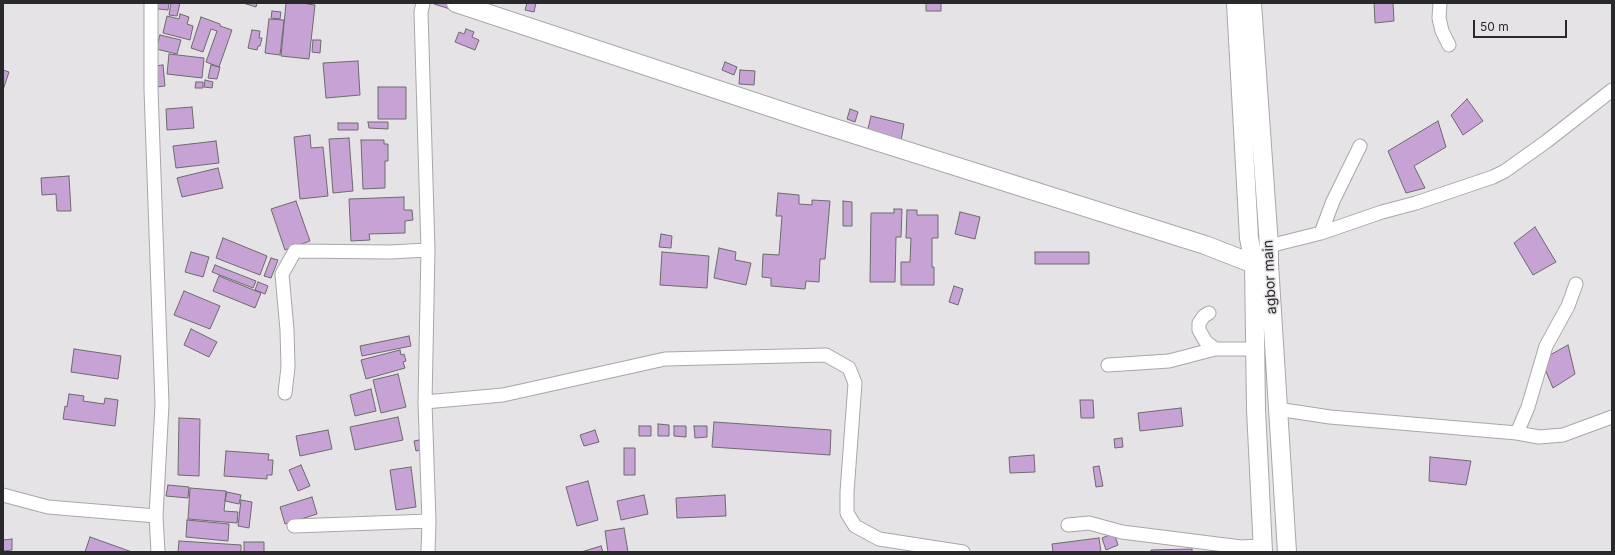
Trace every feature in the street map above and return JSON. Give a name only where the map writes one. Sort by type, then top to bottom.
[{"type":"main road","points":[[456,3],[806,119],[1205,245],[1254,264]]},
{"type":"main road","name":"agbor main","points":[[1236,3],[1249,84],[1269,246],[1268,264],[1287,552]]},
{"type":"main road","name":"agbor main","points":[[1252,3],[1249,84],[1249,238],[1254,264],[1254,349],[1263,549]]},
{"type":"street","points":[[151,3],[151,97],[162,404],[156,516],[158,552]]},
{"type":"street","points":[[423,3],[421,12],[428,250],[425,402],[429,521],[428,552]]},
{"type":"street","points":[[1440,3],[1439,18],[1442,31],[1449,45]]},
{"type":"street","points":[[1269,246],[1322,233],[1382,212],[1416,203],[1499,174],[1547,141],[1612,90]]},
{"type":"street","points":[[1322,233],[1333,201],[1360,146]]},
{"type":"street","points":[[285,393],[288,360],[282,274],[295,251],[390,252],[428,250]]},
{"type":"street","points":[[1517,433],[1528,407],[1546,346],[1568,306],[1576,284]]},
{"type":"street","points":[[1209,313],[1204,316],[1199,323],[1199,330],[1206,342],[1215,349]]},
{"type":"street","points":[[1108,365],[1169,361],[1215,349],[1254,349]]},
{"type":"street","points":[[425,402],[503,396],[665,360],[826,355],[849,368],[855,383],[847,492],[847,513],[855,526],[879,539],[963,552]]},
{"type":"street","points":[[1277,409],[1330,417],[1517,433],[1538,437],[1563,435],[1612,417]]},
{"type":"street","points":[[3,496],[48,507],[156,516]]},
{"type":"street","points":[[294,526],[429,521]]},
{"type":"street","points":[[1068,525],[1089,523],[1122,532],[1205,547],[1263,549]]},
{"type":"building","points":[[151,3],[169,3],[168,10],[150,8]]},
{"type":"building","points":[[171,3],[180,3],[177,16],[169,15]]},
{"type":"building","points":[[243,3],[257,3],[256,7]]},
{"type":"building","points":[[286,3],[307,3],[315,5],[309,59],[281,56]]},
{"type":"building","points":[[448,3],[463,13],[434,4]]},
{"type":"building","points":[[527,3],[536,3],[534,12],[525,10]]},
{"type":"building","points":[[926,3],[941,3],[941,11],[926,11]]},
{"type":"building","points":[[1374,3],[1393,3],[1394,21],[1375,23]]},
{"type":"building","points":[[272,11],[281,12],[280,19],[271,18]]},
{"type":"building","points":[[180,14],[189,17],[187,24],[193,26],[190,40],[163,33],[167,16],[179,19]]},
{"type":"building","points":[[201,17],[232,30],[219,67],[206,62],[217,31],[211,29],[203,52],[191,48]]},
{"type":"building","points":[[269,19],[284,20],[280,55],[265,53]]},
{"type":"building","points":[[466,29],[474,32],[472,37],[479,40],[475,50],[455,42],[459,32],[464,34]]},
{"type":"building","points":[[252,30],[260,31],[259,38],[262,38],[260,46],[258,46],[257,50],[248,48]]},
{"type":"building","points":[[160,35],[181,40],[177,54],[156,49]]},
{"type":"building","points":[[313,40],[321,40],[320,53],[312,52]]},
{"type":"building","points":[[169,54],[204,58],[202,78],[167,74]]},
{"type":"building","points":[[358,61],[360,95],[326,98],[323,63]]},
{"type":"building","points":[[725,62],[737,67],[734,75],[722,70]]},
{"type":"building","points":[[163,65],[165,86],[156,87],[154,66]]},
{"type":"building","points":[[211,65],[220,67],[217,79],[208,78]]},
{"type":"building","points":[[3,70],[9,72],[3,90]]},
{"type":"building","points":[[740,70],[755,71],[754,85],[739,84]]},
{"type":"building","points":[[205,80],[213,82],[212,88],[204,87]]},
{"type":"building","points":[[196,82],[203,82],[203,88],[195,88]]},
{"type":"building","points":[[378,87],[406,87],[406,119],[378,119]]},
{"type":"building","points":[[1467,99],[1483,121],[1463,135],[1451,115]]},
{"type":"building","points":[[192,107],[194,128],[167,130],[166,109]]},
{"type":"building","points":[[850,109],[858,112],[855,122],[847,119]]},
{"type":"building","points":[[871,116],[904,124],[901,141],[867,133]]},
{"type":"building","points":[[1438,121],[1446,147],[1414,166],[1425,188],[1406,193],[1388,151]]},
{"type":"building","points":[[368,122],[388,122],[388,129],[369,128]]},
{"type":"building","points":[[338,123],[358,123],[358,130],[338,130]]},
{"type":"building","points":[[310,135],[311,148],[323,147],[328,196],[300,199],[294,137]]},
{"type":"building","points":[[349,138],[353,191],[333,193],[329,139]]},
{"type":"building","points":[[361,140],[384,140],[384,144],[388,144],[388,161],[385,161],[385,188],[363,189]]},
{"type":"building","points":[[216,141],[219,163],[176,168],[173,146]]},
{"type":"building","points":[[218,168],[223,188],[182,197],[177,178]]},
{"type":"building","points":[[69,176],[71,211],[57,211],[56,194],[42,195],[41,178]]},
{"type":"building","points":[[778,193],[799,195],[799,204],[812,205],[812,200],[830,201],[825,259],[820,259],[819,282],[806,281],[805,289],[771,286],[771,278],[762,277],[763,254],[779,255],[782,216],[776,216]]},
{"type":"building","points":[[404,197],[404,210],[412,210],[413,220],[405,221],[405,233],[369,234],[370,240],[351,241],[349,199]]},
{"type":"building","points":[[296,201],[310,241],[285,250],[271,209]]},
{"type":"building","points":[[843,201],[852,202],[852,226],[843,226]]},
{"type":"building","points":[[894,209],[902,209],[901,237],[896,237],[895,282],[870,282],[871,213],[894,213]]},
{"type":"building","points":[[907,210],[917,210],[917,215],[938,215],[938,238],[932,238],[932,267],[934,267],[934,285],[901,285],[901,262],[910,262],[911,238],[906,238]]},
{"type":"building","points":[[960,212],[980,217],[975,239],[955,234]]},
{"type":"building","points":[[1535,227],[1556,262],[1533,275],[1514,243]]},
{"type":"building","points":[[661,234],[672,236],[671,248],[659,247]]},
{"type":"building","points":[[223,238],[267,256],[260,275],[216,258]]},
{"type":"building","points":[[719,248],[736,252],[735,260],[751,263],[746,285],[714,278]]},
{"type":"building","points":[[191,252],[209,257],[203,277],[185,272]]},
{"type":"building","points":[[662,252],[709,256],[707,288],[660,285]]},
{"type":"building","points":[[1035,252],[1089,252],[1089,264],[1035,264]]},
{"type":"building","points":[[271,258],[278,260],[271,278],[264,276]]},
{"type":"building","points":[[215,265],[256,281],[253,288],[212,272]]},
{"type":"building","points":[[219,276],[261,293],[255,308],[213,291]]},
{"type":"building","points":[[258,282],[268,286],[265,294],[255,290]]},
{"type":"building","points":[[954,286],[963,289],[958,305],[949,302]]},
{"type":"building","points":[[184,291],[220,306],[210,329],[174,315]]},
{"type":"building","points":[[191,329],[217,342],[209,357],[184,345]]},
{"type":"building","points":[[409,336],[411,346],[362,356],[360,346]]},
{"type":"building","points":[[1568,345],[1575,374],[1553,388],[1541,360]]},
{"type":"building","points":[[74,349],[121,356],[118,379],[71,372]]},
{"type":"building","points":[[400,350],[401,355],[404,354],[406,361],[403,362],[405,368],[366,379],[361,360]]},
{"type":"building","points":[[398,374],[406,407],[381,413],[373,380]]},
{"type":"building","points":[[371,389],[376,411],[355,416],[350,395]]},
{"type":"building","points":[[69,394],[84,396],[83,401],[104,404],[105,398],[118,400],[115,426],[63,419]]},
{"type":"building","points":[[1080,400],[1093,400],[1094,418],[1081,418]]},
{"type":"building","points":[[1181,408],[1183,426],[1140,431],[1138,413]]},
{"type":"building","points":[[398,417],[403,440],[355,450],[350,427]]},
{"type":"building","points":[[179,418],[200,419],[199,476],[178,475]]},
{"type":"building","points":[[714,422],[831,430],[830,455],[712,447]]},
{"type":"building","points":[[658,424],[669,425],[669,436],[658,436]]},
{"type":"building","points":[[639,426],[651,426],[651,436],[639,436]]},
{"type":"building","points":[[674,426],[686,426],[686,437],[674,436]]},
{"type":"building","points":[[694,426],[707,426],[707,437],[695,438]]},
{"type":"building","points":[[328,430],[332,449],[300,456],[296,436]]},
{"type":"building","points":[[595,430],[599,442],[584,446],[580,435]]},
{"type":"building","points":[[1122,438],[1123,447],[1115,448],[1114,439]]},
{"type":"building","points":[[419,440],[421,450],[416,451],[414,441]]},
{"type":"building","points":[[624,448],[635,448],[635,475],[624,475]]},
{"type":"building","points":[[226,451],[269,454],[268,460],[273,460],[272,475],[267,475],[267,479],[224,476]]},
{"type":"building","points":[[1034,455],[1035,472],[1010,473],[1009,457]]},
{"type":"building","points":[[1430,457],[1471,461],[1466,485],[1429,481]]},
{"type":"building","points":[[301,465],[310,486],[298,491],[289,470]]},
{"type":"building","points":[[1099,466],[1103,486],[1096,487],[1093,467]]},
{"type":"building","points":[[411,467],[416,507],[396,510],[390,470]]},
{"type":"building","points":[[588,481],[598,520],[577,526],[566,487]]},
{"type":"building","points":[[168,485],[189,487],[188,498],[166,496]]},
{"type":"building","points":[[190,488],[226,491],[224,511],[238,512],[237,523],[188,519]]},
{"type":"building","points":[[227,492],[241,495],[239,504],[225,501]]},
{"type":"building","points":[[644,495],[648,514],[621,520],[617,501]]},
{"type":"building","points":[[725,495],[726,516],[677,518],[676,498]]},
{"type":"building","points":[[312,497],[317,514],[285,524],[280,507]]},
{"type":"building","points":[[241,500],[252,502],[249,528],[238,526]]},
{"type":"building","points":[[187,520],[229,524],[228,541],[186,537]]},
{"type":"building","points":[[624,528],[628,552],[608,552],[605,531]]},
{"type":"building","points":[[1114,533],[1118,545],[1106,550],[1102,538]]},
{"type":"building","points":[[90,537],[132,552],[85,552]]},
{"type":"building","points":[[1099,538],[1101,552],[1053,552],[1052,544]]},
{"type":"building","points":[[12,539],[12,550],[3,551],[3,540]]},
{"type":"building","points":[[179,541],[241,545],[241,552],[178,552]]},
{"type":"building","points":[[244,542],[264,542],[264,552],[244,552]]},
{"type":"building","points":[[601,546],[603,552],[581,552]]},
{"type":"building","points":[[1192,549],[1192,552],[1151,552],[1151,550]]}]
